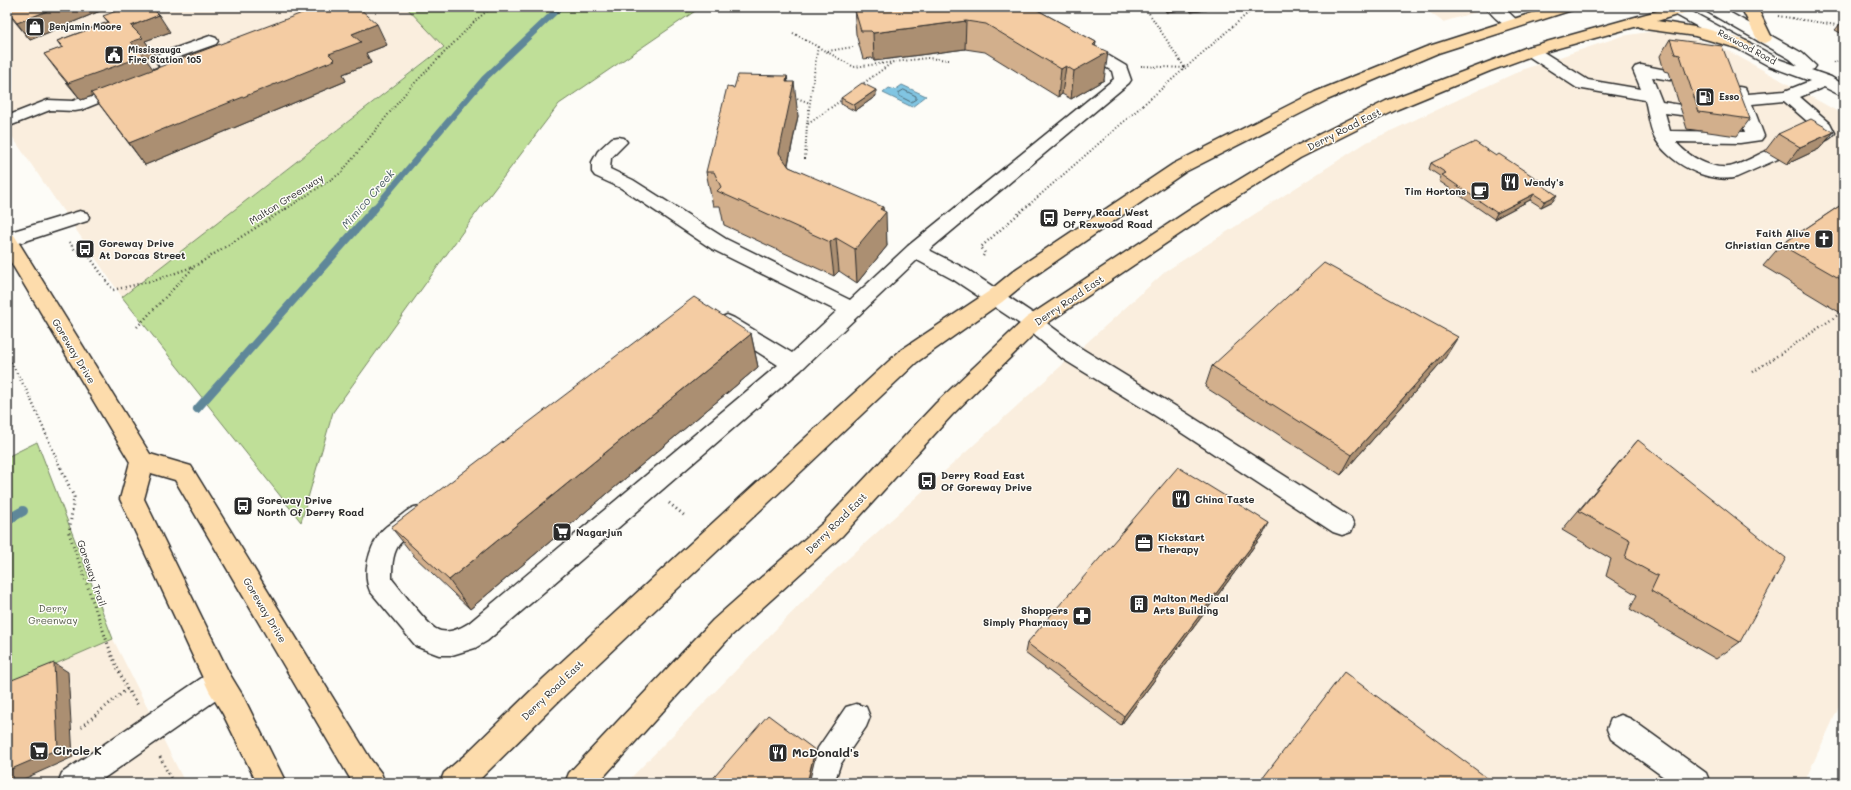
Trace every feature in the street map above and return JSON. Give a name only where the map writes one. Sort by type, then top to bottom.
[{"type":"main road","name":"Derry Road East","points":[[454,783],[475,765],[554,687],[909,356],[995,297],[1023,274],[1179,168],[1321,96],[1432,50],[1567,7]]},
{"type":"main road","points":[[1749,7],[1764,38]]},
{"type":"main road","name":"Derry Road East","points":[[579,783],[722,628],[833,529],[944,409],[1033,324],[1201,211],[1294,154],[1392,105],[1530,51],[1679,8]]},
{"type":"main road","points":[[1628,23],[1677,27],[1715,35],[1743,45]]},
{"type":"main road","name":"Goreway Drive","points":[[7,240],[142,461],[183,473],[361,770],[371,783]]},
{"type":"main road","points":[[142,461],[132,500],[219,682],[233,705],[272,783]]},
{"type":"street","points":[[1494,7],[1514,24]]},
{"type":"street","name":"Rexwood Road","points":[[1709,7],[1796,56],[1825,81]]},
{"type":"street","name":"Rexwood Road","points":[[1679,8],[1775,62],[1825,81],[1844,92]]},
{"type":"street","points":[[439,501],[389,539],[380,561],[380,583],[425,637],[433,642],[444,644],[456,643],[468,639],[478,632],[793,364],[915,251],[1123,80],[1123,75],[1120,69],[1066,38]]},
{"type":"street","points":[[7,122],[48,106],[75,106],[169,69],[162,58],[210,41]]},
{"type":"street","points":[[1530,51],[1583,84],[1652,96],[1681,110]]},
{"type":"street","points":[[1742,100],[1788,96],[1825,81]]},
{"type":"street","points":[[1652,96],[1672,82]]},
{"type":"street","points":[[1663,136],[1740,138],[1755,136],[1737,86],[1724,91]]},
{"type":"street","points":[[1652,96],[1663,136],[1674,151],[1695,165],[1712,171],[1731,172],[1772,155]]},
{"type":"street","points":[[1788,96],[1824,127],[1826,133],[1806,141]]},
{"type":"street","points":[[1731,118],[1750,121]]},
{"type":"street","points":[[618,142],[602,157],[599,165],[601,172],[627,184],[719,244],[852,310]]},
{"type":"street","points":[[7,240],[80,217]]},
{"type":"street","points":[[915,251],[961,275],[1033,324],[1070,353],[1167,412],[1342,525]]},
{"type":"street","points":[[714,315],[793,364]]},
{"type":"street","points":[[72,783],[219,682]]},
{"type":"street","points":[[820,783],[828,758],[856,717]]},
{"type":"street","points":[[1621,729],[1696,783]]},
{"type":"path","name":"Malton Greenway","points":[[66,237],[75,250],[86,252],[114,290],[156,280],[194,266],[341,173],[408,90],[476,20],[492,7]]},
{"type":"path","points":[[1145,7],[1185,68]]},
{"type":"path","points":[[983,256],[985,253],[981,247],[1255,7]]},
{"type":"path","points":[[1777,16],[1836,26]]},
{"type":"path","points":[[794,33],[818,45],[854,67],[927,58],[949,60]]},
{"type":"path","points":[[805,159],[810,103],[818,45]]},
{"type":"path","points":[[828,51],[853,47]]},
{"type":"path","points":[[1829,64],[1844,59]]},
{"type":"path","points":[[856,88],[893,62]]},
{"type":"path","points":[[1114,65],[1185,68]]},
{"type":"path","points":[[789,95],[810,103]]},
{"type":"path","points":[[808,124],[844,97]]},
{"type":"path","points":[[137,327],[194,266]]},
{"type":"path","points":[[1753,372],[1841,313]]},
{"type":"path","name":"Goreway Trail","points":[[7,355],[29,395],[74,497],[69,533],[112,656],[127,689],[139,707]]},
{"type":"path","points":[[81,727],[127,689]]},
{"type":"path","points":[[156,750],[173,783]]},
{"type":"shaded area","points":[[7,7],[406,7],[444,46],[122,297],[7,129]]},
{"type":"shaded area","points":[[1422,7],[1492,7],[1443,22]]},
{"type":"shaded area","points":[[1654,31],[1688,37],[1723,48],[1844,115],[1844,696],[1804,783],[626,783],[819,585],[1166,271],[1367,142],[1524,69],[1622,36]]},
{"type":"shaded area","points":[[113,639],[185,783],[7,783],[7,685]]},
{"type":"green space","points":[[406,7],[701,7],[559,104],[477,212],[333,412],[301,522],[122,297],[444,47]]},
{"type":"green space","name":"Derry Greenway","points":[[37,442],[113,639],[7,685],[7,457]]},
{"type":"water","points":[[902,85],[926,96],[912,107],[883,93],[889,88],[895,90]]},
{"type":"building","points":[[7,7],[57,7],[17,23],[7,10]]},
{"type":"building","points":[[127,7],[151,7],[159,15],[131,26],[143,38],[131,42],[144,56],[68,83],[44,54],[63,47],[57,41],[109,22],[103,16]]},
{"type":"building","points":[[318,7],[327,7],[330,10],[339,7],[358,7],[377,24],[352,34],[361,42],[329,54],[335,60],[129,143],[91,93]]},
{"type":"building","points":[[854,7],[1032,7],[1096,42],[1093,45],[1108,52],[1074,71],[1066,66],[1061,69],[986,24],[966,21],[873,33],[871,31],[861,31]]},
{"type":"building","points":[[1670,39],[1722,46],[1750,119],[1699,112],[1680,55],[1675,54]]},
{"type":"building","points":[[738,75],[787,76],[786,82],[794,82],[779,153],[789,167],[883,207],[880,209],[886,212],[855,249],[836,238],[830,242],[717,191],[721,187],[714,172],[706,172],[727,87],[734,88]]},
{"type":"building","points":[[862,83],[876,90],[854,105],[841,98]]},
{"type":"building","points":[[1811,119],[1834,132],[1800,147],[1778,134]]},
{"type":"building","points":[[1475,142],[1496,156],[1499,154],[1540,181],[1537,182],[1557,195],[1545,201],[1534,194],[1497,213],[1442,175],[1446,173],[1431,163]]},
{"type":"building","points":[[1844,203],[1844,281],[1781,245]]},
{"type":"building","points":[[1324,263],[1458,337],[1352,455],[1212,366]]},
{"type":"building","points":[[694,297],[751,334],[449,580],[391,527]]},
{"type":"building","points":[[1638,440],[1786,558],[1740,642],[1651,591],[1658,576],[1625,558],[1630,540],[1579,511]]},
{"type":"building","name":"Malton Medical Arts Building","points":[[1178,467],[1269,523],[1124,716],[1027,643]]},
{"type":"building","points":[[54,663],[58,749],[7,771],[7,682]]},
{"type":"building","points":[[1344,672],[1494,783],[1259,783]]},
{"type":"building","name":"McDonald's","points":[[768,715],[815,750],[807,783],[709,783]]},
{"type":"waterway","name":"Mimico Creek","points":[[374,209],[484,79],[560,7]]},
{"type":"waterway","name":"Mimico Creek","points":[[197,409],[375,208]]},
{"type":"waterway","name":"Mimico Creek","points":[[7,520],[23,511]]},
{"type":"place","name":"Benjamin Moore","points":[[35,27]]},
{"type":"place","name":"Mississauga Fire Station 105","points":[[114,55]]},
{"type":"place","name":"Esso","points":[[1705,97]]},
{"type":"place","name":"Wendy's","points":[[1510,182]]},
{"type":"place","name":"Tim Hortons","points":[[1480,191]]},
{"type":"place","name":"Derry Road West Of Rexwood Road","points":[[1049,218]]},
{"type":"place","name":"Faith Alive Christian Centre","points":[[1824,239]]},
{"type":"place","name":"Goreway Drive At Dorcas Street","points":[[85,249]]},
{"type":"place","name":"Derry Road East Of Goreway Drive","points":[[927,481]]},
{"type":"place","name":"China Taste","points":[[1181,499]]},
{"type":"place","name":"Goreway Drive North Of Derry Road","points":[[243,506]]},
{"type":"place","name":"Nagarjun","points":[[562,532]]},
{"type":"place","name":"Kickstart Therapy","points":[[1144,543]]},
{"type":"place","name":"Malton Medical Arts Building","points":[[1139,604]]},
{"type":"place","name":"Shoppers Simply Pharmacy","points":[[1082,616]]},
{"type":"place","name":"Circle K","points":[[39,751]]},
{"type":"place","name":"McDonald's","points":[[778,753]]}]
